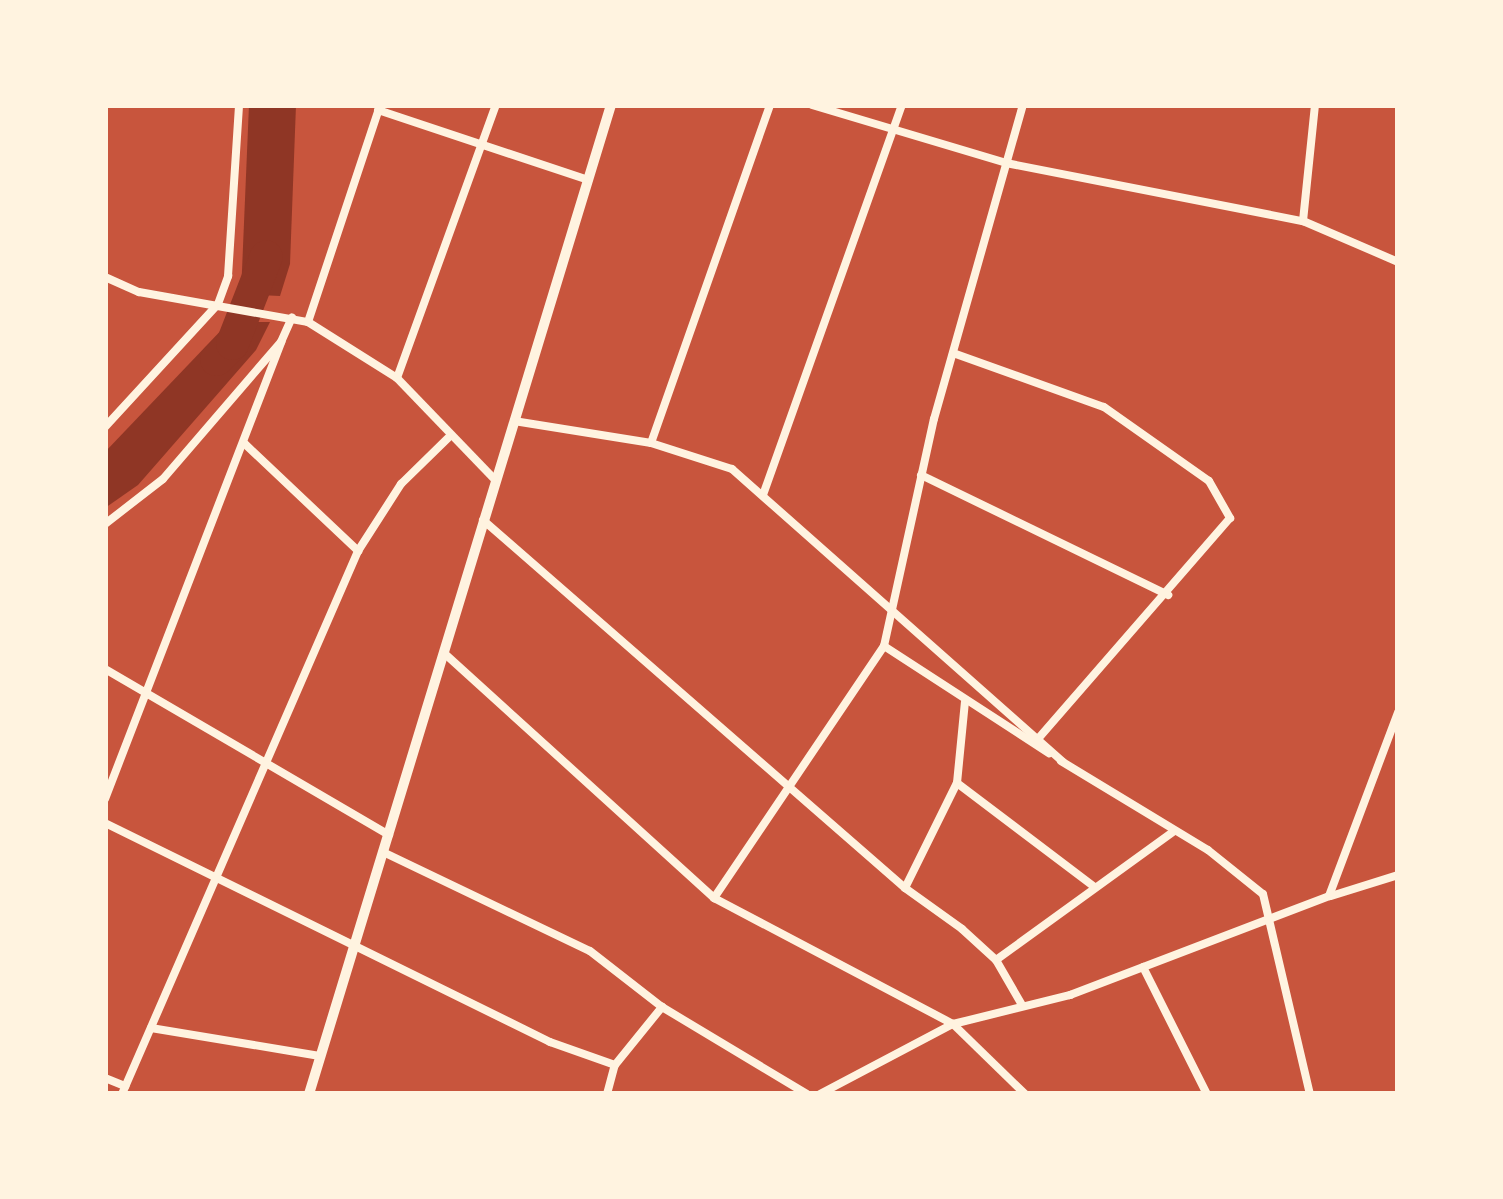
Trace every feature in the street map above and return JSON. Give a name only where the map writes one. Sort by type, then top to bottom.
[{"type":"main road","points":[[309,1094],[611,105]]},
{"type":"street","points":[[105,427],[218,304],[228,276],[239,105]]},
{"type":"street","points":[[397,379],[496,105]]},
{"type":"street","points":[[651,442],[770,105]]},
{"type":"street","points":[[812,105],[1006,163],[1304,221],[1398,262]]},
{"type":"street","points":[[763,495],[897,133],[902,105]]},
{"type":"street","points":[[714,898],[884,646],[920,474],[1023,105]]},
{"type":"street","points":[[1304,221],[1315,105]]},
{"type":"street","points":[[308,322],[379,108],[588,180]]},
{"type":"street","points":[[105,277],[139,292],[308,322],[397,379],[448,438],[495,481]]},
{"type":"street","points":[[105,799],[142,690],[292,316]]},
{"type":"street","points":[[105,524],[163,479],[281,342]]},
{"type":"street","points":[[953,353],[1104,406],[1209,481],[1227,508],[1226,529],[1059,706],[1036,742]]},
{"type":"street","points":[[514,421],[651,442],[712,459],[763,495],[1036,742],[1247,878],[1270,920],[1310,1094]]},
{"type":"street","points":[[105,1078],[124,1090],[358,550],[401,484],[448,438]]},
{"type":"street","points":[[244,443],[358,550]]},
{"type":"street","points":[[920,474],[1168,595]]},
{"type":"street","points":[[483,520],[792,783],[904,888],[996,960],[1022,1005]]},
{"type":"street","points":[[884,646],[965,702],[1036,742]]},
{"type":"street","points":[[444,653],[714,898],[953,1024],[1025,1094]]},
{"type":"street","points":[[105,669],[388,835]]},
{"type":"street","points":[[904,888],[957,783],[965,702]]},
{"type":"street","points":[[1329,896],[1398,712]]},
{"type":"street","points":[[957,783],[1093,886]]},
{"type":"street","points":[[105,823],[219,874],[351,946],[615,1066]]},
{"type":"street","points":[[996,960],[1175,830]]},
{"type":"street","points":[[383,851],[590,951],[662,1007],[807,1094]]},
{"type":"street","points":[[820,1094],[953,1024],[1143,968],[1329,896],[1398,875]]},
{"type":"street","points":[[1143,968],[1207,1094]]},
{"type":"street","points":[[607,1094],[615,1066],[662,1007]]},
{"type":"street","points":[[151,1028],[320,1056]]},
{"type":"street","points":[[836,1086],[847,1094]]},
{"type":"shaded area","points":[[249,105],[296,105],[290,264],[280,296],[241,294]]},
{"type":"shaded area","points":[[229,322],[270,322],[256,350],[138,485],[105,508],[105,452]]},
{"type":"waterway","points":[[216,359],[232,343],[266,256]]}]
